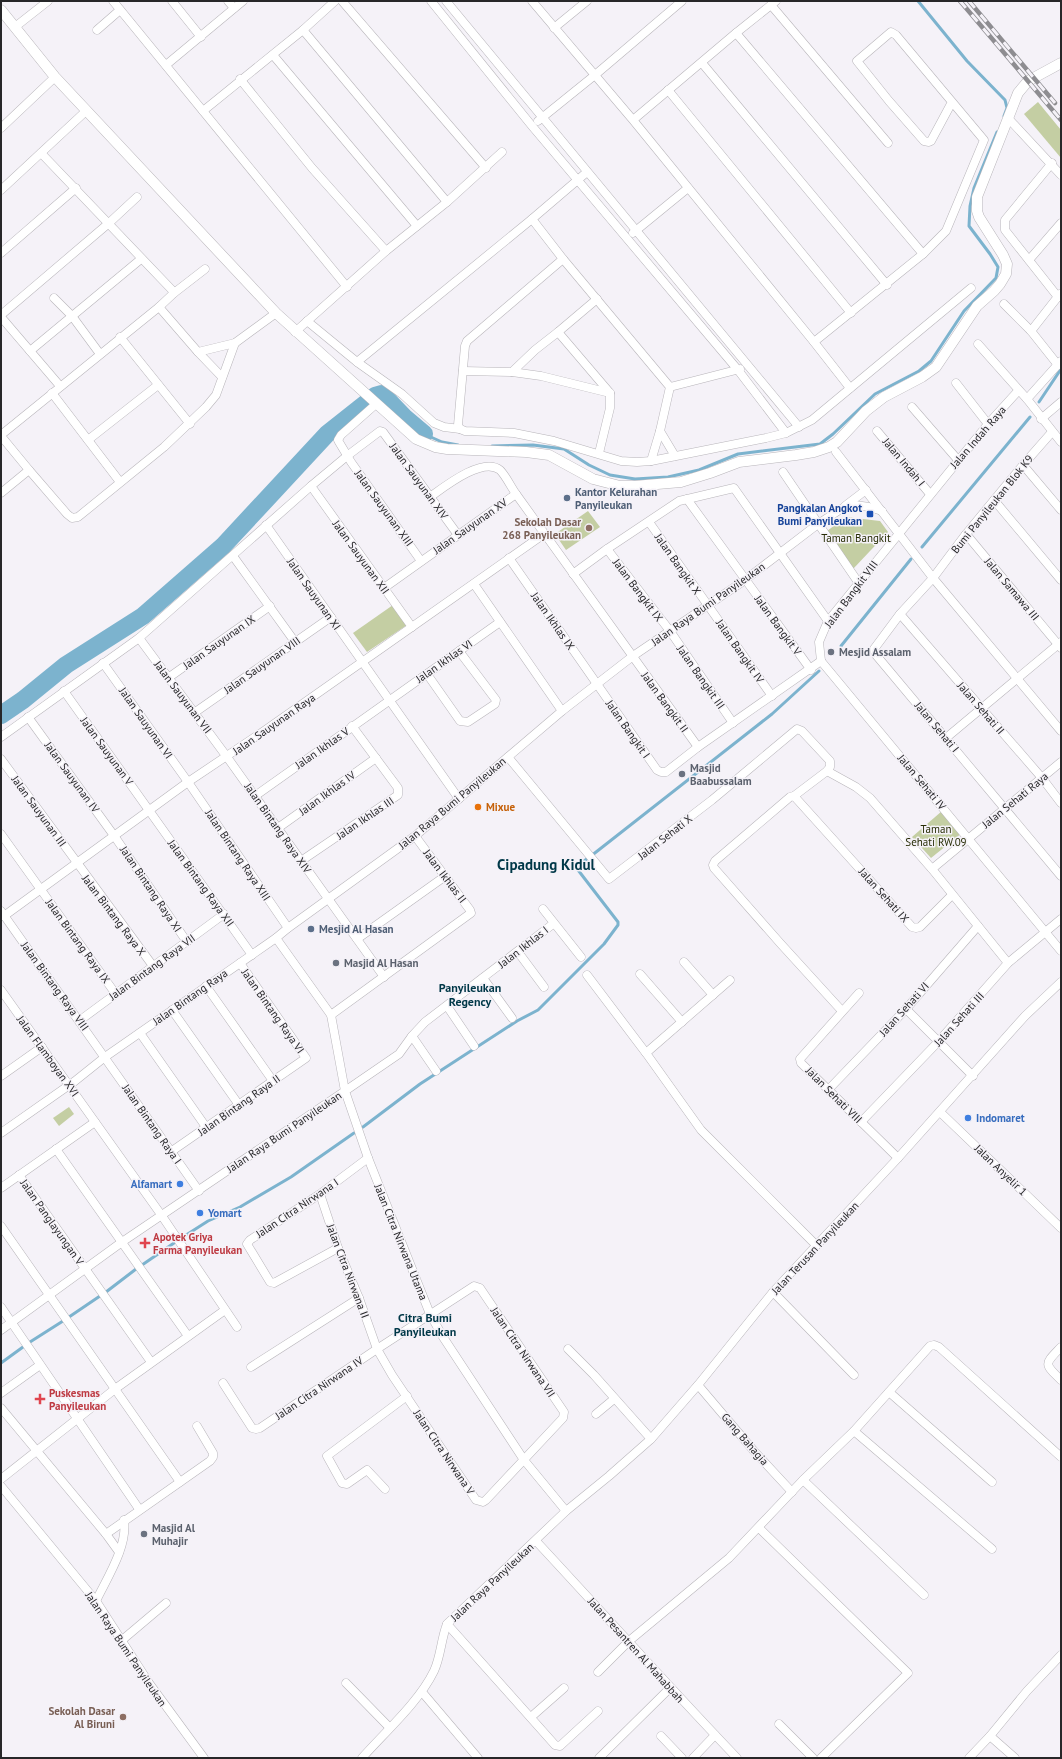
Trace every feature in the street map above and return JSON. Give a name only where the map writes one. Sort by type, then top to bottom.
[{"type":"street","points":[[15,27],[48,1]]},
{"type":"street","points":[[113,1],[347,287]]},
{"type":"street","points":[[172,1],[201,37]]},
{"type":"street","points":[[228,1],[234,8]]},
{"type":"street","points":[[166,65],[243,1]]},
{"type":"street","points":[[202,111],[303,30],[335,1]]},
{"type":"street","points":[[342,1],[486,168]]},
{"type":"street","points":[[431,1],[532,126],[738,370],[786,433]]},
{"type":"street","points":[[446,1],[541,118],[637,230],[800,427]]},
{"type":"street","points":[[532,1],[633,120],[850,388]]},
{"type":"street","points":[[554,28],[587,1]]},
{"type":"street","points":[[532,126],[682,1]]},
{"type":"street","points":[[633,120],[774,3],[888,143]]},
{"type":"street","points":[[1,10],[55,77],[276,313],[295,332],[407,432],[425,444],[447,449],[526,452],[549,455],[593,479],[620,486],[641,486],[681,482],[739,462],[796,456],[829,447],[837,442],[866,411],[884,397],[922,377],[936,367],[977,306],[994,291],[1006,274],[1007,264],[1003,255],[982,225],[977,211],[978,197],[992,142]]},
{"type":"street","points":[[97,30],[120,10]]},
{"type":"street","points":[[303,30],[447,202]]},
{"type":"street","points":[[952,102],[931,141],[924,141],[889,101],[857,60],[891,32],[896,35],[952,102],[992,142]]},
{"type":"street","points":[[736,33],[923,254]]},
{"type":"street","points":[[273,54],[417,226]]},
{"type":"street","points":[[702,63],[887,285]]},
{"type":"street","points":[[814,342],[887,285],[923,254],[946,231],[992,142],[1008,118],[1018,93],[1028,81],[1061,63]]},
{"type":"street","points":[[1,128],[55,77]]},
{"type":"street","points":[[240,80],[312,168],[386,251]]},
{"type":"street","points":[[668,90],[851,313]]},
{"type":"street","points":[[1,190],[86,111]]},
{"type":"street","points":[[1008,118],[1052,163],[1061,175]]},
{"type":"street","points":[[295,332],[386,251],[447,202],[502,152]]},
{"type":"street","points":[[41,153],[76,188],[174,293]]},
{"type":"street","points":[[1031,332],[1060,295],[1005,230],[1005,220],[1052,163]]},
{"type":"street","points":[[357,362],[588,172]]},
{"type":"street","points":[[1,253],[76,188]]},
{"type":"street","points":[[627,238],[688,188]]},
{"type":"street","points":[[60,386],[1,316],[137,197]]},
{"type":"street","points":[[532,219],[563,259],[670,387]]},
{"type":"street","points":[[1029,260],[1061,223]]},
{"type":"street","points":[[30,351],[141,259]]},
{"type":"street","points":[[460,429],[458,425],[463,357],[467,341],[563,259]]},
{"type":"street","points":[[205,269],[1,435],[67,514],[72,518],[78,517],[190,424],[216,395],[235,343]]},
{"type":"street","points":[[307,321],[357,362],[402,394],[434,423],[444,427],[514,433],[554,441],[599,453],[621,461],[637,462],[651,461],[786,433],[800,427],[812,420],[971,288]]},
{"type":"street","points":[[54,298],[72,316],[100,354]]},
{"type":"street","points":[[512,372],[535,350],[597,299]]},
{"type":"street","points":[[1004,304],[1059,363],[1026,400]]},
{"type":"street","points":[[159,306],[198,352],[222,377]]},
{"type":"street","points":[[198,352],[235,343],[276,313]]},
{"type":"street","points":[[558,332],[610,393],[610,408],[599,453]]},
{"type":"street","points":[[120,337],[190,424]]},
{"type":"street","points":[[978,344],[1061,442]]},
{"type":"street","points":[[670,387],[738,370],[748,365]]},
{"type":"street","points":[[463,371],[512,372],[541,376],[610,393]]},
{"type":"street","points":[[956,384],[988,424]]},
{"type":"street","points":[[88,440],[158,385]]},
{"type":"street","points":[[651,461],[660,431],[670,387]]},
{"type":"street","name":"Jalan Indah Raya","points":[[899,533],[988,424],[1018,391]]},
{"type":"street","points":[[52,394],[120,482]]},
{"type":"street","name":"Jalan Sauyunan XIII","points":[[372,400],[339,438],[339,442],[347,456],[421,561]]},
{"type":"street","points":[[1039,416],[1061,402]]},
{"type":"street","points":[[912,406],[958,460]]},
{"type":"street","points":[[660,431],[675,456]]},
{"type":"street","name":"Jalan Indah I","points":[[877,431],[930,494]]},
{"type":"street","name":"Jalan Sauyunan XIV","points":[[347,456],[377,433],[383,432],[458,535]]},
{"type":"street","name":"Bumi Panyileukan Blok K9","points":[[933,578],[966,534],[1052,432]]},
{"type":"street","points":[[836,452],[933,578],[1061,731]]},
{"type":"street","points":[[1,737],[139,638],[234,556],[266,525],[347,456]]},
{"type":"street","points":[[1023,465],[1061,510]]},
{"type":"street","points":[[430,496],[471,470],[484,468],[497,469],[501,471],[516,494]]},
{"type":"street","points":[[1,493],[30,470]]},
{"type":"street","points":[[782,472],[858,582]]},
{"type":"street","name":"Jalan Sauyunan XII","points":[[311,486],[412,627]]},
{"type":"street","points":[[573,574],[607,549],[679,501],[734,488],[779,554],[828,621]]},
{"type":"street","points":[[841,509],[866,490]]},
{"type":"street","name":"Jalan Sauyunan XV","points":[[384,588],[516,494],[544,534]]},
{"type":"street","name":"Jalan Bangkit V","points":[[686,499],[811,670]]},
{"type":"street","points":[[994,500],[1061,580]]},
{"type":"street","name":"Jalan Raya Bumi Panyileukan","points":[[1,1330],[122,1242],[345,1091],[331,1015],[276,938],[415,836],[562,711],[633,656],[745,580],[818,524],[841,509],[855,505],[869,507],[882,512]]},
{"type":"street","name":"Jalan Bangkit X","points":[[649,522],[708,605]]},
{"type":"street","name":"Jalan Sauyunan XI","points":[[266,525],[459,799]]},
{"type":"street","name":"Jalan Bangkit VIII","points":[[821,661],[820,642],[828,621],[899,533]]},
{"type":"street","points":[[544,534],[633,656]]},
{"type":"street","name":"Jalan Sauyunan Raya","points":[[3,914],[115,837],[188,782],[362,663],[544,534]]},
{"type":"street","name":"Jalan Samawa III","points":[[966,534],[1060,645]]},
{"type":"street","name":"Jalan Bangkit IX","points":[[607,549],[670,631]]},
{"type":"street","points":[[234,556],[295,642]]},
{"type":"street","name":"Jalan Ikhlas IX","points":[[509,558],[596,685]]},
{"type":"street","name":"Jalan Sehati I","points":[[933,578],[900,614],[874,649],[876,655],[1061,876]]},
{"type":"street","points":[[474,584],[562,711]]},
{"type":"street","name":"Jalan Bangkit IV","points":[[708,605],[772,696]]},
{"type":"street","name":"Jalan Sauyunan IX","points":[[168,678],[270,606]]},
{"type":"street","name":"Jalan Sehati II","points":[[900,614],[1042,778],[1061,803]]},
{"type":"street","name":"Jalan Sauyunan VIII","points":[[194,714],[331,617]]},
{"type":"street","name":"Jalan Ikhlas VI","points":[[389,700],[500,622]]},
{"type":"street","name":"Jalan Bangkit III","points":[[670,631],[733,723]]},
{"type":"street","name":"Jalan Sauyunan VII","points":[[139,638],[194,714],[227,756]]},
{"type":"street","points":[[946,738],[1060,645]]},
{"type":"street","points":[[427,674],[460,721],[464,723],[468,722],[495,704],[496,700],[459,651]]},
{"type":"street","name":"Jalan Bangkit II","points":[[633,656],[698,747]]},
{"type":"street","points":[[698,747],[811,670],[821,661]]},
{"type":"street","name":"Jalan Sehati IV","points":[[821,661],[1061,951]]},
{"type":"street","name":"Jalan Sauyunan VI","points":[[103,663],[188,782]]},
{"type":"street","name":"Jalan Bangkit I","points":[[596,685],[657,770],[666,772],[698,747]]},
{"type":"street","name":"Jalan Sauyunan V","points":[[64,691],[150,811]]},
{"type":"street","name":"Jalan Ikhlas V","points":[[255,796],[389,700]]},
{"type":"street","name":"Jalan Sauyunan IV","points":[[28,717],[115,837]]},
{"type":"street","name":"Jalan Ikhlas III","points":[[301,861],[398,795],[398,788],[352,726]]},
{"type":"street","name":"Jalan Sehati X","points":[[508,757],[609,878],[712,800],[797,729],[802,730],[830,761],[828,771]]},
{"type":"street","name":"Jalan Bintang Raya XIV","points":[[227,756],[384,977]]},
{"type":"street","name":"Jalan Ikhlas IV","points":[[278,828],[376,758]]},
{"type":"street","name":"Jalan Sauyunan III","points":[[1,759],[76,863]]},
{"type":"street","name":"Jalan Sehati Raya","points":[[932,868],[1061,762]]},
{"type":"street","points":[[842,1011],[714,868],[713,864],[740,838],[790,798],[828,771],[856,786],[870,798],[932,868],[1008,963]]},
{"type":"street","name":"Jalan Bintang Raya XIII","points":[[188,782],[288,928]]},
{"type":"street","name":"Jalan Sehati IX","points":[[794,796],[820,823],[912,927],[920,927],[952,894]]},
{"type":"street","name":"Jalan Bintang Raya XII","points":[[150,811],[252,955]]},
{"type":"street","name":"Jalan Bintang Raya IX","points":[[1,834],[115,993]]},
{"type":"street","name":"Jalan Ikhlas II","points":[[331,1015],[471,913],[415,836]]},
{"type":"street","name":"Jalan Bintang Raya XI","points":[[115,837],[187,942]]},
{"type":"street","name":"Jalan Bintang Raya X","points":[[76,863],[153,966]]},
{"type":"street","points":[[357,939],[444,877]]},
{"type":"street","points":[[543,909],[553,924],[581,958]]},
{"type":"street","name":"Jalan Bintang Raya VIII","points":[[3,914],[105,1057]]},
{"type":"street","name":"Jalan Bintang Raya VII","points":[[79,1021],[224,914]]},
{"type":"street","name":"Jalan Sehati III","points":[[861,1122],[938,1042],[1008,963],[1061,919]]},
{"type":"street","name":"Jalan Ikhlas I","points":[[345,1091],[400,1054],[412,1036],[425,1022],[553,924]]},
{"type":"street","name":"Jalan Sehati VI","points":[[828,1090],[906,1009],[978,926]]},
{"type":"street","name":"Jalan Bintang Raya","points":[[1,1133],[140,1032],[276,938]]},
{"type":"street","points":[[518,952],[544,987]]},
{"type":"street","points":[[684,962],[713,995]]},
{"type":"street","name":"Jalan Bintang Raya VI","points":[[240,963],[306,1058]]},
{"type":"street","points":[[640,974],[682,1022]]},
{"type":"street","points":[[587,975],[646,1053],[701,1130],[816,1245]]},
{"type":"street","points":[[483,978],[512,1018]]},
{"type":"street","points":[[646,1053],[730,980]]},
{"type":"street","name":"Jalan Terusan Panyileukan","points":[[566,1510],[610,1476],[651,1439],[698,1385],[773,1292],[898,1158],[1026,1016],[1061,982]]},
{"type":"street","points":[[206,986],[273,1081]]},
{"type":"street","name":"Jalan Flamboyan XVI","points":[[1,990],[162,1216],[237,1327]]},
{"type":"street","name":"Jalan Sehati VIII","points":[[859,993],[800,1059],[801,1063],[898,1158]]},
{"type":"street","points":[[447,1006],[474,1046]]},
{"type":"street","points":[[906,1009],[973,1076]]},
{"type":"street","points":[[172,1010],[239,1105]]},
{"type":"street","points":[[140,1032],[206,1127]]},
{"type":"street","points":[[412,1036],[436,1070]]},
{"type":"street","points":[[2,1073],[42,1047]]},
{"type":"street","name":"Jalan Bintang Raya I","points":[[105,1057],[199,1191]]},
{"type":"street","name":"Jalan Bintang Raya II","points":[[172,1151],[306,1058]]},
{"type":"street","name":"Jalan Citra Nirwana Utama","points":[[345,1091],[368,1158],[430,1314],[443,1337],[524,1460],[546,1484],[566,1510]]},
{"type":"street","name":"Jalan Anyelir 1","points":[[940,1112],[1061,1228]]},
{"type":"street","points":[[1,1188],[95,1122]]},
{"type":"street","points":[[56,1149],[188,1336]]},
{"type":"street","name":"Jalan Citra Nirwana I","points":[[338,1248],[274,1283],[270,1282],[247,1244],[250,1240],[320,1194],[368,1158]]},
{"type":"street","name":"Jalan Panglayungan V","points":[[19,1175],[151,1362]]},
{"type":"street","name":"Jalan Citra Nirwana II","points":[[320,1194],[338,1248],[359,1298],[376,1349]]},
{"type":"street","points":[[1,1226],[180,1482]]},
{"type":"street","name":"Jalan Citra Nirwana VII","points":[[430,1314],[474,1286],[480,1288],[564,1412],[563,1418],[524,1460]]},
{"type":"street","points":[[773,1292],[854,1375]]},
{"type":"street","points":[[251,1367],[359,1298]]},
{"type":"street","points":[[1,1308],[139,1509]]},
{"type":"street","points":[[1,1479],[115,1389],[225,1310]]},
{"type":"street","name":"Jalan Citra Nirwana IV","points":[[223,1383],[252,1428],[260,1428],[430,1314]]},
{"type":"street","points":[[598,1672],[630,1641],[729,1558],[803,1480],[854,1431],[930,1346],[934,1345],[949,1356],[992,1397],[1061,1457]]},
{"type":"street","points":[[1061,1347],[1049,1360],[1048,1365],[1049,1369],[1061,1380]]},
{"type":"street","name":"Jalan Citra Nirwana V","points":[[376,1349],[476,1500],[479,1502],[486,1500],[524,1460]]},
{"type":"street","points":[[568,1349],[594,1375],[651,1439]]},
{"type":"street","points":[[1,1393],[40,1364]]},
{"type":"street","name":"Gang Bahagia","points":[[698,1385],[792,1492]]},
{"type":"street","points":[[889,1392],[992,1482]]},
{"type":"street","points":[[384,1489],[366,1470],[347,1484],[342,1483],[326,1457],[407,1396]]},
{"type":"street","points":[[596,1414],[614,1399]]},
{"type":"street","points":[[1,1408],[106,1534],[119,1552]]},
{"type":"street","points":[[106,1534],[213,1457],[213,1453],[197,1426]]},
{"type":"street","points":[[854,1431],[992,1549]]},
{"type":"street","points":[[803,1480],[924,1595]]},
{"type":"street","name":"Jalan Raya Bumi Panyileukan","points":[[1,1486],[96,1601],[148,1683],[204,1758]]},
{"type":"street","name":"Jalan Raya Panyileukan","points":[[362,1758],[422,1692],[435,1669],[443,1633],[447,1624],[566,1510]]},
{"type":"street","points":[[96,1601],[119,1552],[125,1531],[124,1520]]},
{"type":"street","points":[[759,1528],[908,1673],[821,1758]]},
{"type":"street","name":"Jalan Pesantren Al Mahabbah","points":[[536,1540],[630,1641],[670,1688],[737,1758]]},
{"type":"street","points":[[121,1641],[166,1603]]},
{"type":"street","points":[[447,1624],[555,1745],[560,1746],[598,1711]]},
{"type":"street","points":[[969,1758],[990,1736],[1027,1691],[1061,1655]]},
{"type":"street","points":[[346,1683],[389,1727]]},
{"type":"street","points":[[531,1717],[564,1688]]},
{"type":"street","points":[[599,1758],[670,1688]]},
{"type":"street","points":[[422,1692],[477,1758]]},
{"type":"street","points":[[779,1724],[813,1758]]},
{"type":"street","points":[[693,1758],[715,1735]]},
{"type":"street","points":[[661,1736],[682,1758]]},
{"type":"street","points":[[990,1736],[1015,1758]]},
{"type":"green space","points":[[1038,102],[1061,130],[1061,158],[1024,114]]},
{"type":"green space","points":[[588,511],[600,527],[566,550],[555,534]]},
{"type":"green space","name":"Taman Bangkit","points":[[846,517],[880,521],[888,532],[853,569],[827,531]]},
{"type":"green space","points":[[393,605],[407,625],[367,652],[353,633]]},
{"type":"green space","name":"Taman Sehati RW.09","points":[[942,811],[962,833],[931,858],[912,837]]},
{"type":"green space","points":[[69,1107],[74,1114],[59,1126],[53,1118]]},
{"type":"waterway","points":[[918,1],[967,61],[1005,100],[1007,108],[1004,116]]},
{"type":"waterway","points":[[492,446],[533,445],[564,449],[589,465],[610,475],[635,479],[668,477],[699,470],[738,454],[820,444],[833,434],[875,394],[919,371],[931,361],[964,311],[996,278],[998,267],[969,226],[970,206],[974,188],[997,132]]},
{"type":"waterway","points":[[1039,402],[1061,369]]},
{"type":"waterway","points":[[1,715],[23,700],[66,665],[143,616],[223,546],[327,434],[375,396],[382,394],[405,418],[424,434]]},
{"type":"waterway","points":[[922,547],[1030,417]]},
{"type":"waterway","points":[[424,434],[442,442],[458,445]]},
{"type":"waterway","points":[[841,646],[911,559]]},
{"type":"waterway","points":[[591,856],[772,714],[819,671]]},
{"type":"waterway","points":[[363,1127],[420,1084],[517,1021],[538,1010],[604,944],[618,925],[618,922],[578,870],[578,866],[588,858]]},
{"type":"waterway","points":[[183,1237],[208,1221],[240,1207],[291,1177],[354,1133]]},
{"type":"waterway","points":[[142,1265],[174,1243]]},
{"type":"waterway","points":[[106,1292],[136,1269]]},
{"type":"waterway","points":[[69,1317],[100,1296]]},
{"type":"waterway","points":[[30,1342],[63,1321]]},
{"type":"waterway","points":[[1,1363],[23,1347]]},
{"type":"railway","points":[[960,1],[1061,120]]},
{"type":"railway","points":[[969,1],[1055,103]]},
{"type":"place","name":"Kantor Kelurahan Panyileukan","points":[[567,498]]},
{"type":"place","name":"Pangkalan Angkot Bumi Panyileukan","points":[[870,514]]},
{"type":"place","name":"Sekolah Dasar 268 Panyileukan","points":[[589,528]]},
{"type":"place","name":"Mesjid Assalam","points":[[831,652]]},
{"type":"place","name":"Masjid Baabussalam","points":[[682,774]]},
{"type":"place","name":"Mixue","points":[[478,807]]},
{"type":"place","name":"Mesjid Al Hasan","points":[[311,929]]},
{"type":"place","name":"Masjid Al Hasan","points":[[336,963]]},
{"type":"place","name":"Indomaret","points":[[968,1118]]},
{"type":"place","name":"Alfamart","points":[[180,1184]]},
{"type":"place","name":"Yomart","points":[[200,1213]]},
{"type":"place","name":"Apotek Griya Farma Panyileukan","points":[[145,1243]]},
{"type":"place","name":"Puskesmas Panyileukan","points":[[40,1399]]},
{"type":"place","name":"Masjid Al Muhajir","points":[[144,1534]]},
{"type":"place","name":"Sekolah Dasar Al Biruni","points":[[123,1717]]},
{"type":"district","name":"Cipadung Kidul","points":[[546,865]]},
{"type":"district","name":"Panyileukan Regency","points":[[470,995]]},
{"type":"district","name":"Citra Bumi Panyileukan","points":[[425,1325]]}]
